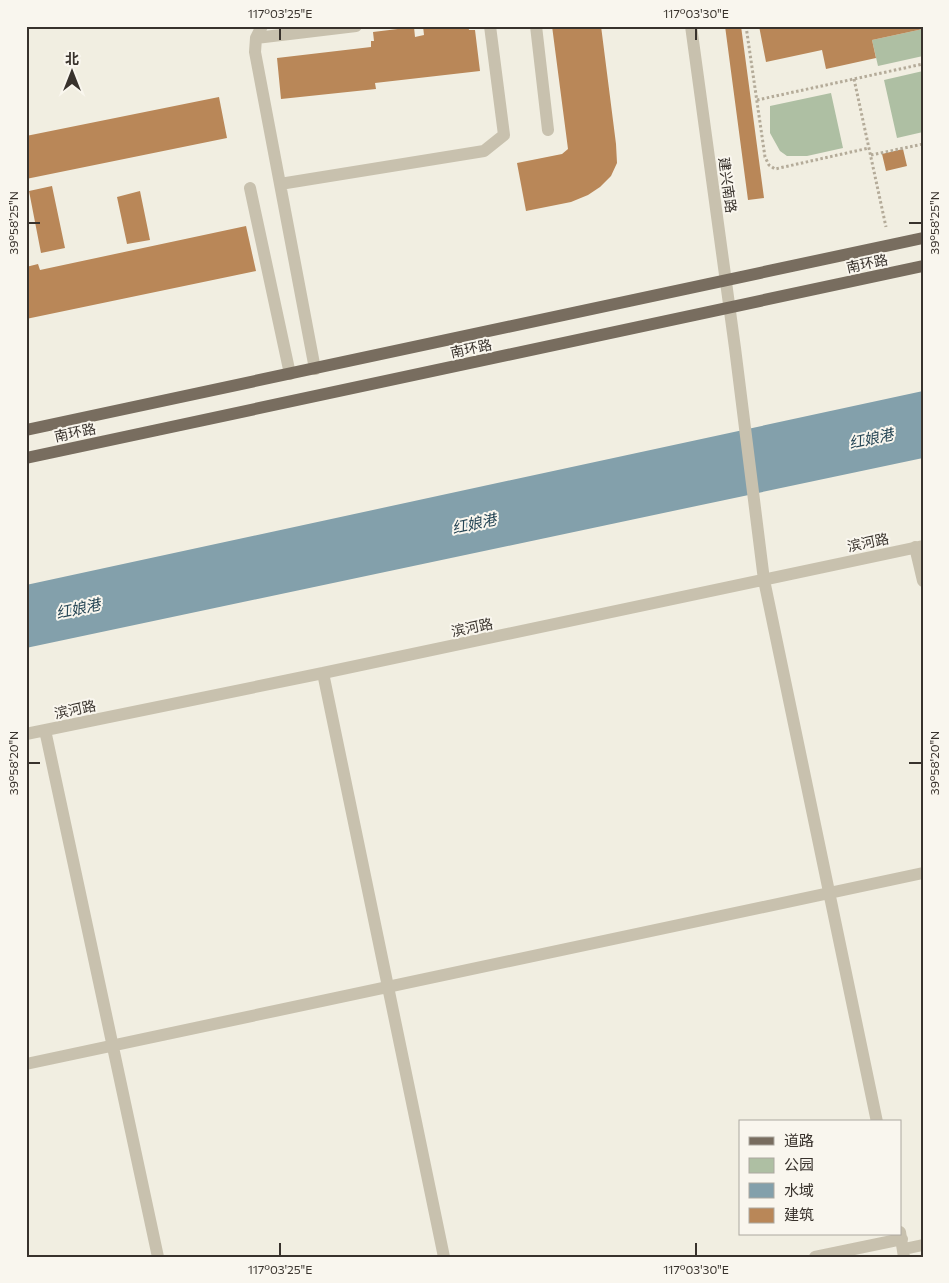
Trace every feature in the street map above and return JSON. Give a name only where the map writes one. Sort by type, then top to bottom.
[{"type":"main road","name":"南环路","points":[[26,430],[923,238]]},
{"type":"main road","name":"南环路","points":[[26,458],[923,266]]},
{"type":"street","points":[[315,368],[255,52],[259,32],[356,26]]},
{"type":"street","points":[[280,184],[484,151],[504,135],[490,26]]},
{"type":"street","points":[[536,26],[548,130]]},
{"type":"street","name":"建兴南路","points":[[691,26],[730,308],[764,580],[877,1120]]},
{"type":"street","points":[[250,188],[290,374]]},
{"type":"street","points":[[919,546],[923,581]]},
{"type":"street","name":"滨河路","points":[[26,734],[919,546]]},
{"type":"street","points":[[323,673],[444,1257]]},
{"type":"street","points":[[45,730],[158,1257]]},
{"type":"street","points":[[26,1064],[923,873]]},
{"type":"street","points":[[815,1257],[902,1244],[923,1245]]},
{"type":"path","points":[[746,26],[765,157],[769,165],[775,169],[869,148]]},
{"type":"path","points":[[757,100],[923,64]]},
{"type":"path","points":[[854,79],[890,245]]},
{"type":"path","points":[[871,155],[923,144]]},
{"type":"green space","points":[[923,29],[923,56],[878,66],[872,40]]},
{"type":"green space","points":[[923,71],[923,132],[897,138],[884,80]]},
{"type":"green space","points":[[831,93],[843,148],[807,156],[787,156],[780,151],[770,133],[770,106]]},
{"type":"water","name":"红娘港","points":[[923,391],[923,458],[26,648],[26,585]]},
{"type":"building","points":[[423,26],[468,26],[469,30],[475,30],[480,71],[375,83],[376,89],[281,99],[277,58],[371,47],[371,41],[374,41],[373,32],[414,27],[415,37],[424,35]]},
{"type":"building","points":[[552,26],[601,26],[617,163],[611,176],[588,195],[571,202],[526,211],[517,163],[562,154],[568,149]]},
{"type":"building","points":[[725,26],[741,26],[764,198],[748,200]]},
{"type":"building","points":[[759,26],[923,26],[923,29],[872,40],[876,58],[826,69],[822,50],[766,62]]},
{"type":"building","points":[[219,97],[227,138],[26,179],[26,136]]},
{"type":"building","points":[[903,149],[907,166],[886,171],[882,154]]},
{"type":"building","points":[[52,186],[65,248],[41,253],[29,191]]},
{"type":"building","points":[[140,191],[150,240],[127,244],[117,197]]},
{"type":"building","points":[[246,226],[256,271],[26,319],[26,267],[38,264],[40,270]]}]
